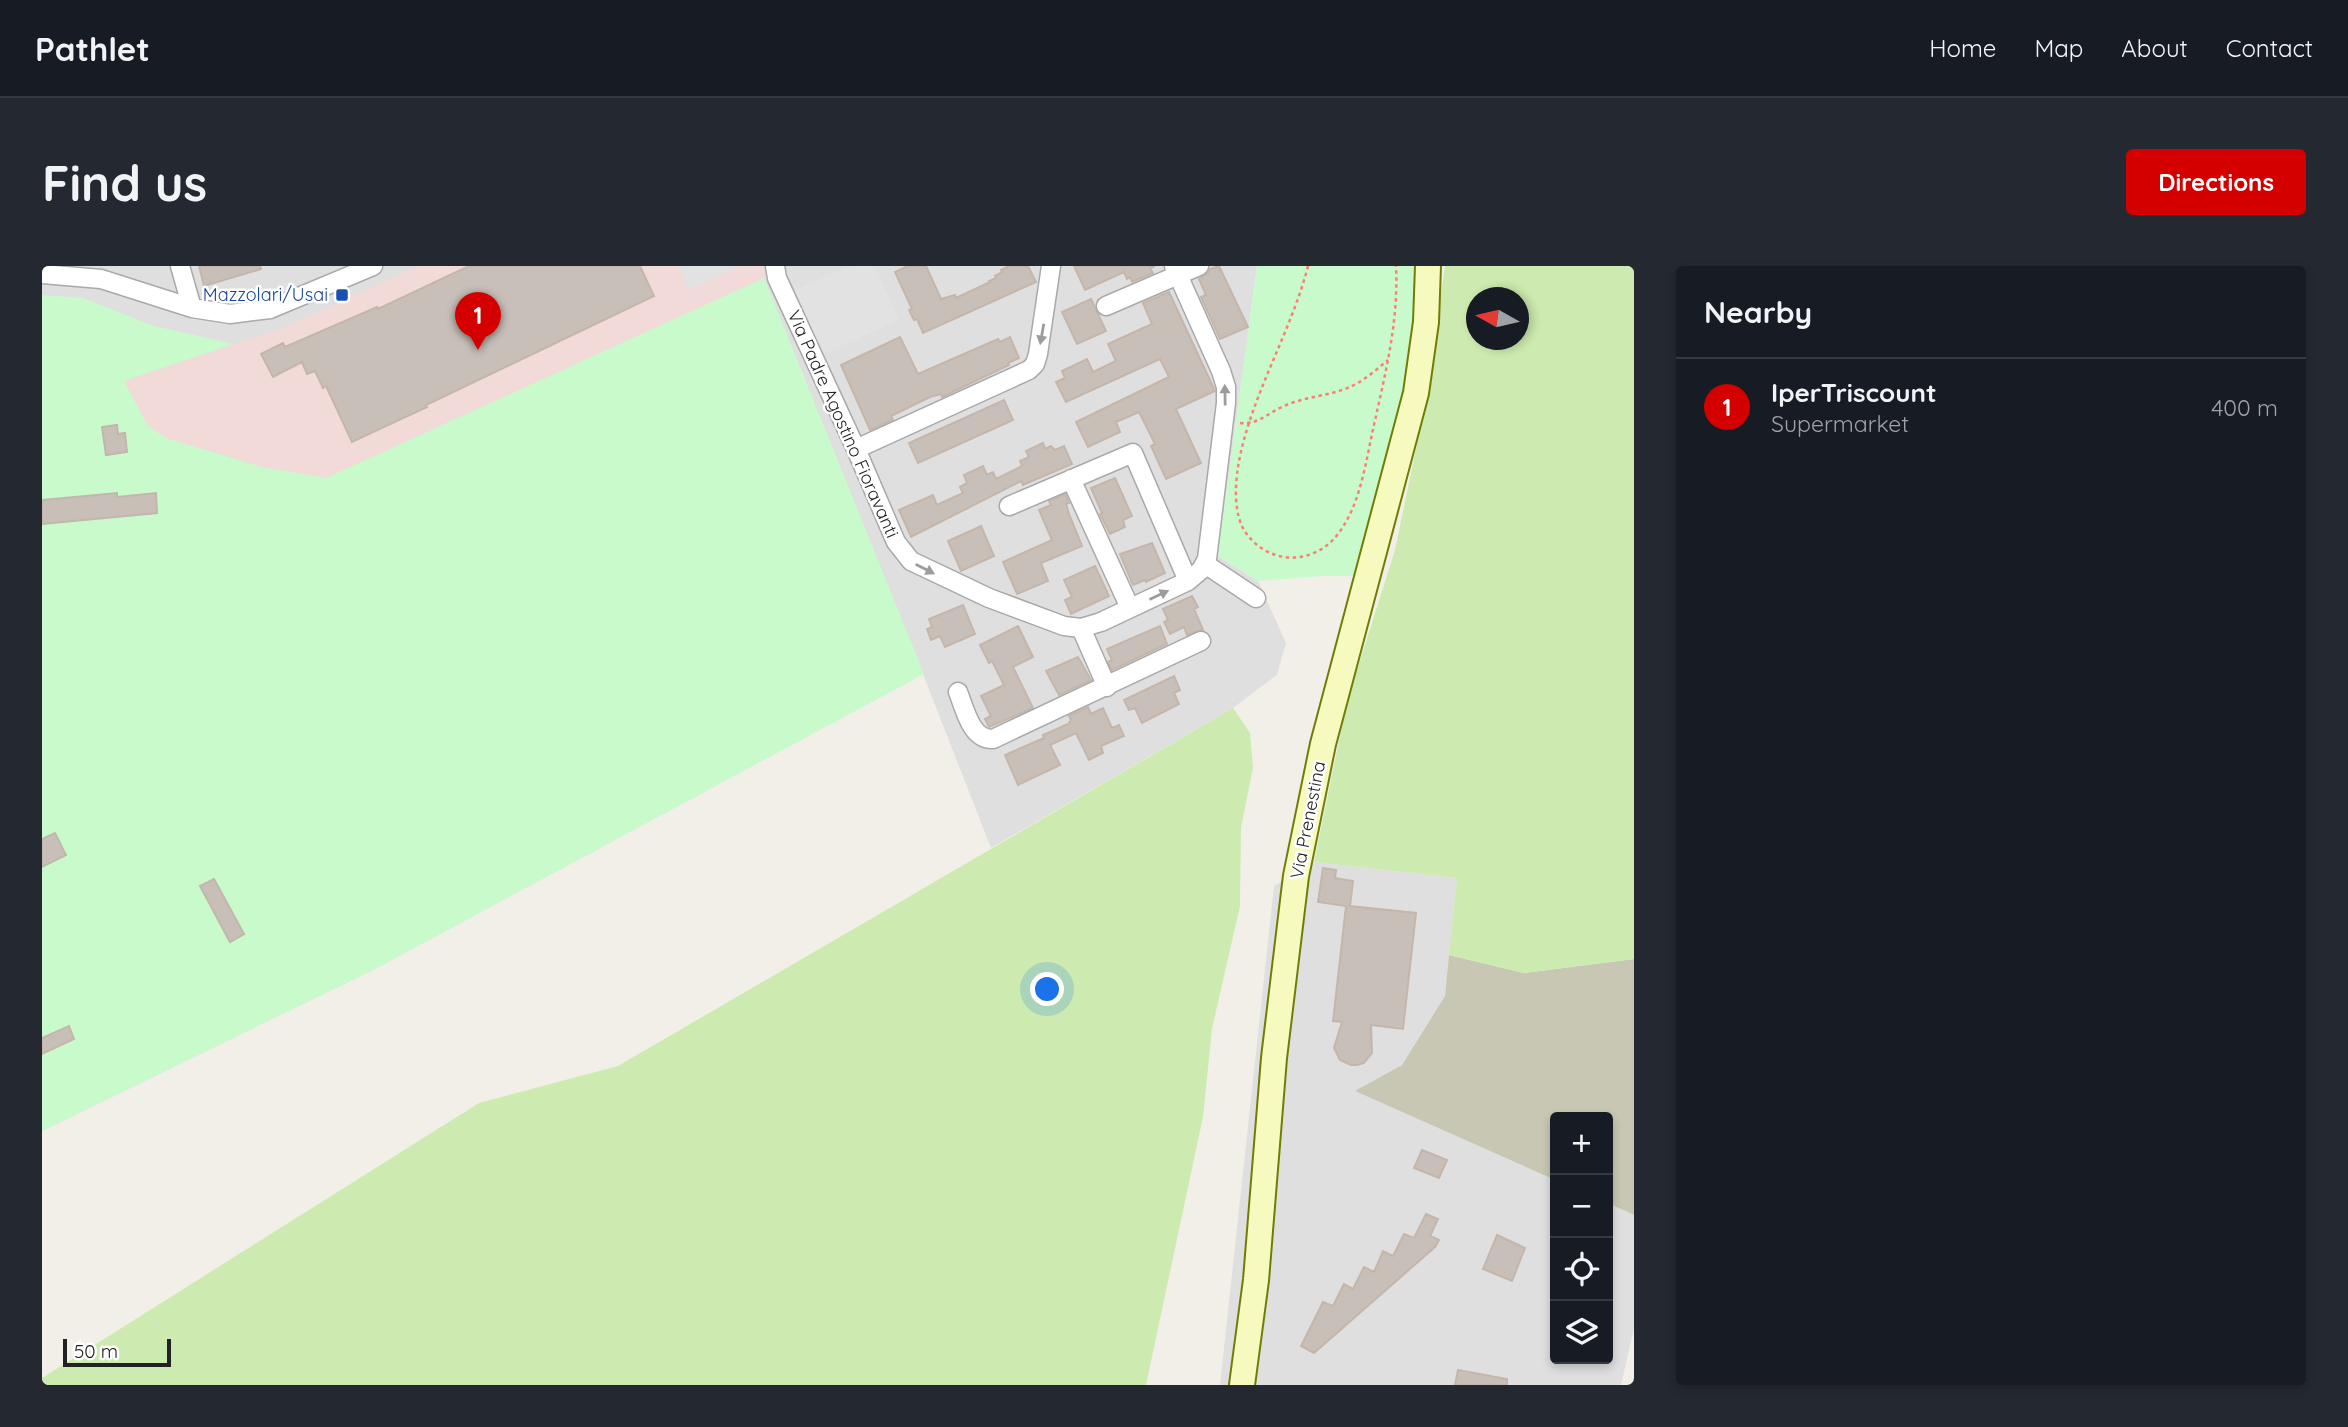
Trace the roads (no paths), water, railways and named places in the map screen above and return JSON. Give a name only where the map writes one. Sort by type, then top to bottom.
[{"type":"main road","name":"Via Prenestina","points":[[1242,1385],[1256,1280],[1276,1034],[1299,859],[1323,744],[1416,393],[1426,321],[1428,266]]},
{"type":"street","points":[[180,266],[192,308]]},
{"type":"street","points":[[42,274],[101,279],[192,308],[218,313],[257,312],[292,301],[373,266]]},
{"type":"street","points":[[856,449],[1030,370],[1038,354],[1051,266]]},
{"type":"street","points":[[1106,306],[1176,271],[1199,266]]},
{"type":"street","points":[[1107,687],[1081,628],[1188,581],[1205,564],[1209,553],[1226,387],[1176,271]]},
{"type":"street","name":"Via Padre Agostino Fioravanti","points":[[776,272],[896,542],[911,561],[989,598],[1064,626],[1081,628]]},
{"type":"street","points":[[1009,506],[1133,453],[1188,581]]},
{"type":"street","points":[[1070,479],[1130,608]]},
{"type":"street","points":[[1205,564],[1256,598]]},
{"type":"street","points":[[958,692],[977,735],[988,740],[1201,641]]},
{"type":"place","name":"Mazzolari/Usai","points":[[342,295]]},
{"type":"place","name":"IperTriscount","points":[[478,350]]}]
